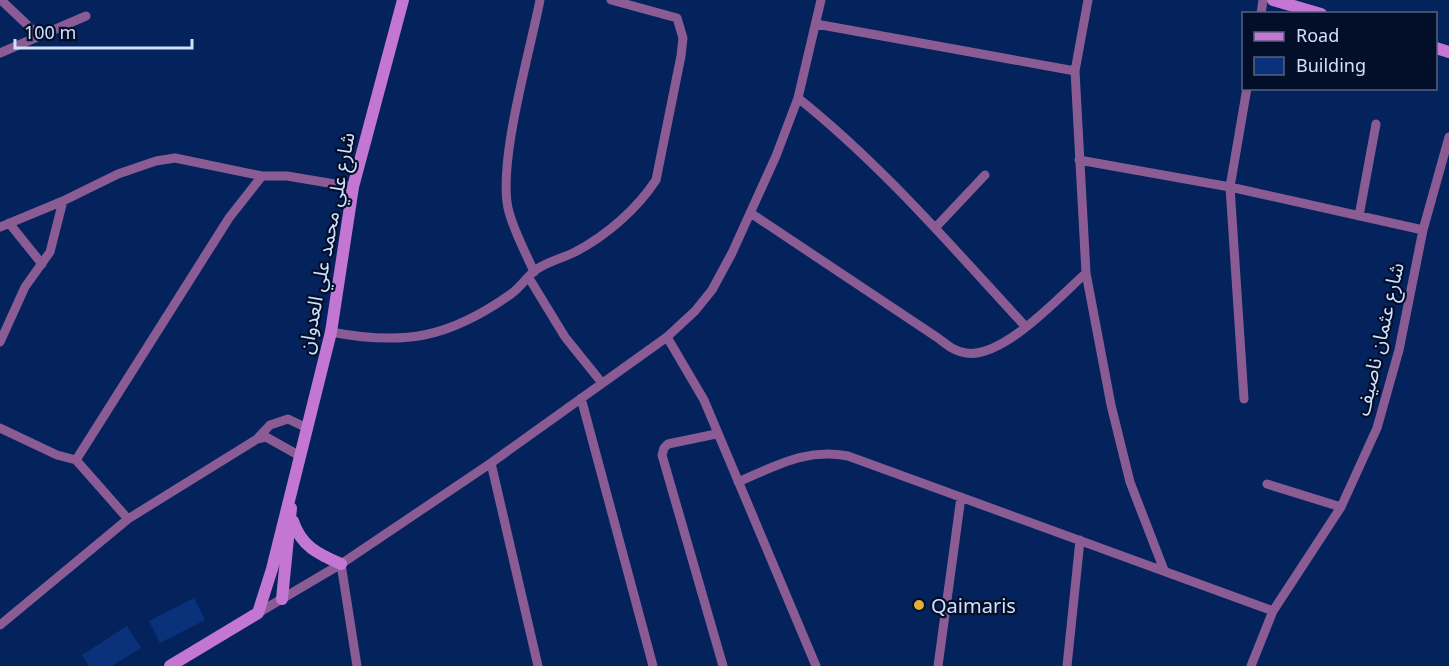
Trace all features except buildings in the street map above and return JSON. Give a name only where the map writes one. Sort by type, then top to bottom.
[{"type":"street","points":[[1,0],[38,35]]},
{"type":"street","name":"شارع علي محمد علي العدوان","points":[[258,614],[291,494],[331,332],[353,187],[403,0]]},
{"type":"street","points":[[540,0],[506,177],[510,214],[532,275],[565,337],[602,383]]},
{"type":"street","points":[[331,332],[366,338],[424,337],[468,320],[511,293],[532,275],[576,252],[602,234],[627,214],[656,180],[681,56],[681,26],[677,18],[612,0]]},
{"type":"street","points":[[170,666],[341,564],[491,463],[667,337],[695,310],[712,290],[752,214],[798,98],[821,0]]},
{"type":"street","points":[[1088,0],[1075,71],[1086,273],[1111,405],[1130,482],[1164,570]]},
{"type":"street","points":[[1273,0],[1314,12]]},
{"type":"street","points":[[0,53],[86,16]]},
{"type":"street","points":[[816,24],[1075,71]]},
{"type":"street","points":[[1244,399],[1230,187],[1247,90]]},
{"type":"street","points":[[798,98],[845,136],[935,228],[1025,326]]},
{"type":"street","points":[[1359,216],[1376,124]]},
{"type":"street","name":"شارع عثمان ناصيف","points":[[1251,666],[1273,611],[1341,507],[1377,428],[1391,380],[1423,230],[1449,137]]},
{"type":"street","points":[[42,264],[5,225],[63,201],[118,174],[156,161],[175,158],[262,176],[287,176],[353,187]]},
{"type":"street","points":[[1079,160],[1230,187],[1423,230]]},
{"type":"street","points":[[935,228],[985,175]]},
{"type":"street","points":[[76,460],[229,218],[262,176]]},
{"type":"street","points":[[0,342],[25,287],[50,252],[63,201]]},
{"type":"street","points":[[752,214],[956,350],[974,354],[995,348],[1025,326],[1086,273]]},
{"type":"street","points":[[667,337],[692,377],[816,666]]},
{"type":"street","points":[[580,398],[653,666]]},
{"type":"street","points":[[0,625],[128,519],[257,439],[270,425],[282,420],[307,428]]},
{"type":"street","points":[[0,428],[76,460],[128,519]]},
{"type":"street","points":[[716,434],[668,444],[662,455],[723,666]]},
{"type":"street","points":[[257,439],[266,437],[300,456]]},
{"type":"street","points":[[738,482],[794,458],[815,453],[833,454],[861,461],[1273,611]]},
{"type":"street","points":[[491,463],[538,666]]},
{"type":"street","points":[[1268,484],[1341,507]]},
{"type":"street","name":"شارع علي محمد علي العدوان","points":[[282,599],[292,517],[291,494]]},
{"type":"street","points":[[938,666],[961,497]]},
{"type":"street","points":[[292,517],[298,536],[312,550],[341,564]]},
{"type":"street","points":[[1067,666],[1080,540]]},
{"type":"street","points":[[341,564],[357,666]]},
{"type":"place","name":"Qaimaris","points":[[919,605]]}]
